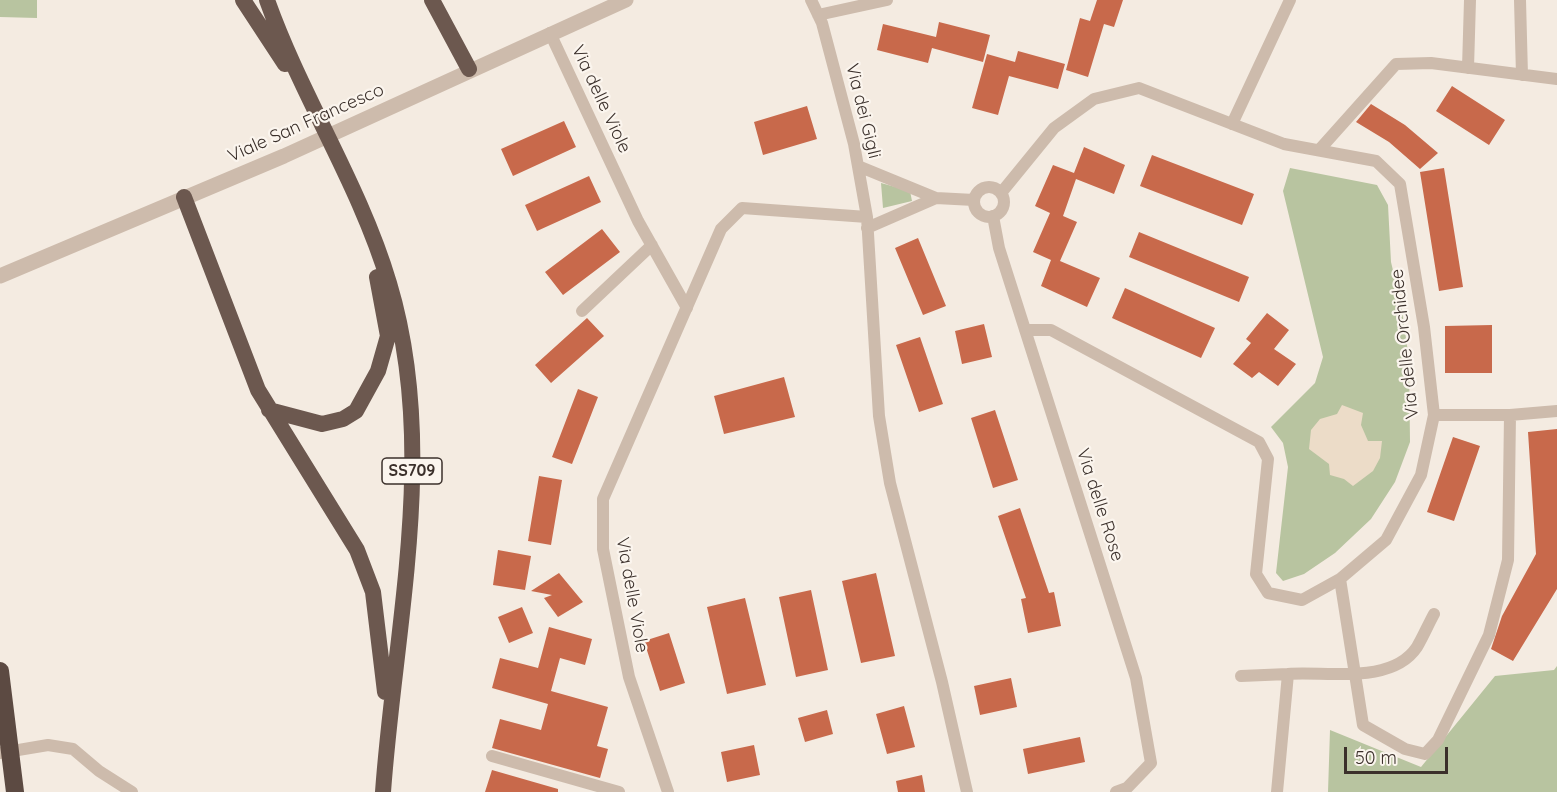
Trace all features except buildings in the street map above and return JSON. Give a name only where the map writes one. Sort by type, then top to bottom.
[{"type":"highway","name":"SS709","points":[[243,0],[312,104],[368,227],[389,283],[402,339],[413,419],[409,537],[388,720],[383,792]]},
{"type":"highway","points":[[267,0],[312,104]]},
{"type":"highway","points":[[432,0],[470,69]]},
{"type":"highway","points":[[184,197],[242,350],[269,410],[357,550],[373,592],[388,720]]},
{"type":"highway","points":[[269,410],[322,424],[343,419],[356,411],[372,381],[387,336],[368,227]]},
{"type":"highway","points":[[0,671],[15,792]]},
{"type":"street","name":"Viale San Francesco","points":[[0,276],[284,156],[470,69],[626,0]]},
{"type":"street","name":"Via dei Gigli","points":[[811,0],[818,15]]},
{"type":"street","name":"Via dei Gigli","points":[[816,0],[858,166],[867,223]]},
{"type":"street","points":[[818,15],[887,0]]},
{"type":"street","points":[[1232,124],[1290,0]]},
{"type":"street","points":[[1468,68],[1470,0]]},
{"type":"street","points":[[1520,0],[1522,75]]},
{"type":"street","name":"Via delle Viole","points":[[550,33],[651,245],[687,308]]},
{"type":"street","points":[[1320,149],[1396,64],[1431,63],[1557,79]]},
{"type":"street","name":"Via delle Orchidee","points":[[993,216],[1003,207],[1001,193],[1054,128],[1094,99],[1139,88],[1284,144],[1376,161],[1400,184],[1422,316],[1434,414],[1421,475],[1386,540],[1340,579],[1302,600],[1268,593],[1256,574],[1268,459],[1259,442],[1052,330],[1025,330]]},
{"type":"street","points":[[858,166],[936,198],[974,200]]},
{"type":"street","points":[[993,216],[979,213],[974,200],[978,191],[987,187],[1001,193]]},
{"type":"street","points":[[936,198],[867,223],[879,416],[890,483],[942,682],[967,792]]},
{"type":"street","name":"Via delle Viole","points":[[668,792],[629,677],[603,549],[603,499],[721,229],[742,208],[867,223]]},
{"type":"street","name":"Via delle Rose","points":[[993,216],[999,248],[1136,678],[1151,762],[1127,788],[1116,792]]},
{"type":"street","points":[[582,311],[651,245]]},
{"type":"street","points":[[1434,414],[1510,415],[1557,411]]},
{"type":"street","points":[[1340,579],[1363,725],[1405,749],[1425,754],[1438,740],[1489,634],[1500,592],[1508,560],[1510,415]]},
{"type":"street","points":[[1242,676],[1355,675],[1393,667],[1416,650],[1434,614]]},
{"type":"street","points":[[1277,792],[1288,674]]},
{"type":"street","points":[[0,753],[48,745],[73,749],[99,771],[132,792]]},
{"type":"street","points":[[492,756],[619,792]]},
{"type":"green space","points":[[0,0],[37,0],[37,18],[0,17]]},
{"type":"green space","points":[[1290,168],[1377,185],[1388,205],[1391,262],[1401,304],[1409,359],[1410,442],[1395,482],[1371,519],[1335,553],[1304,574],[1283,581],[1276,573],[1288,467],[1283,443],[1271,427],[1315,383],[1323,357],[1283,191]]},
{"type":"green space","points":[[881,183],[910,191],[912,201],[883,208]]},
{"type":"green space","points":[[1557,666],[1557,792],[1328,792],[1330,730],[1421,767],[1495,676],[1554,670]]},
{"type":"shaded area","points":[[1342,405],[1363,413],[1361,425],[1368,441],[1382,441],[1380,458],[1373,471],[1353,486],[1344,479],[1330,475],[1329,464],[1309,449],[1311,430],[1320,419],[1337,414]]}]
